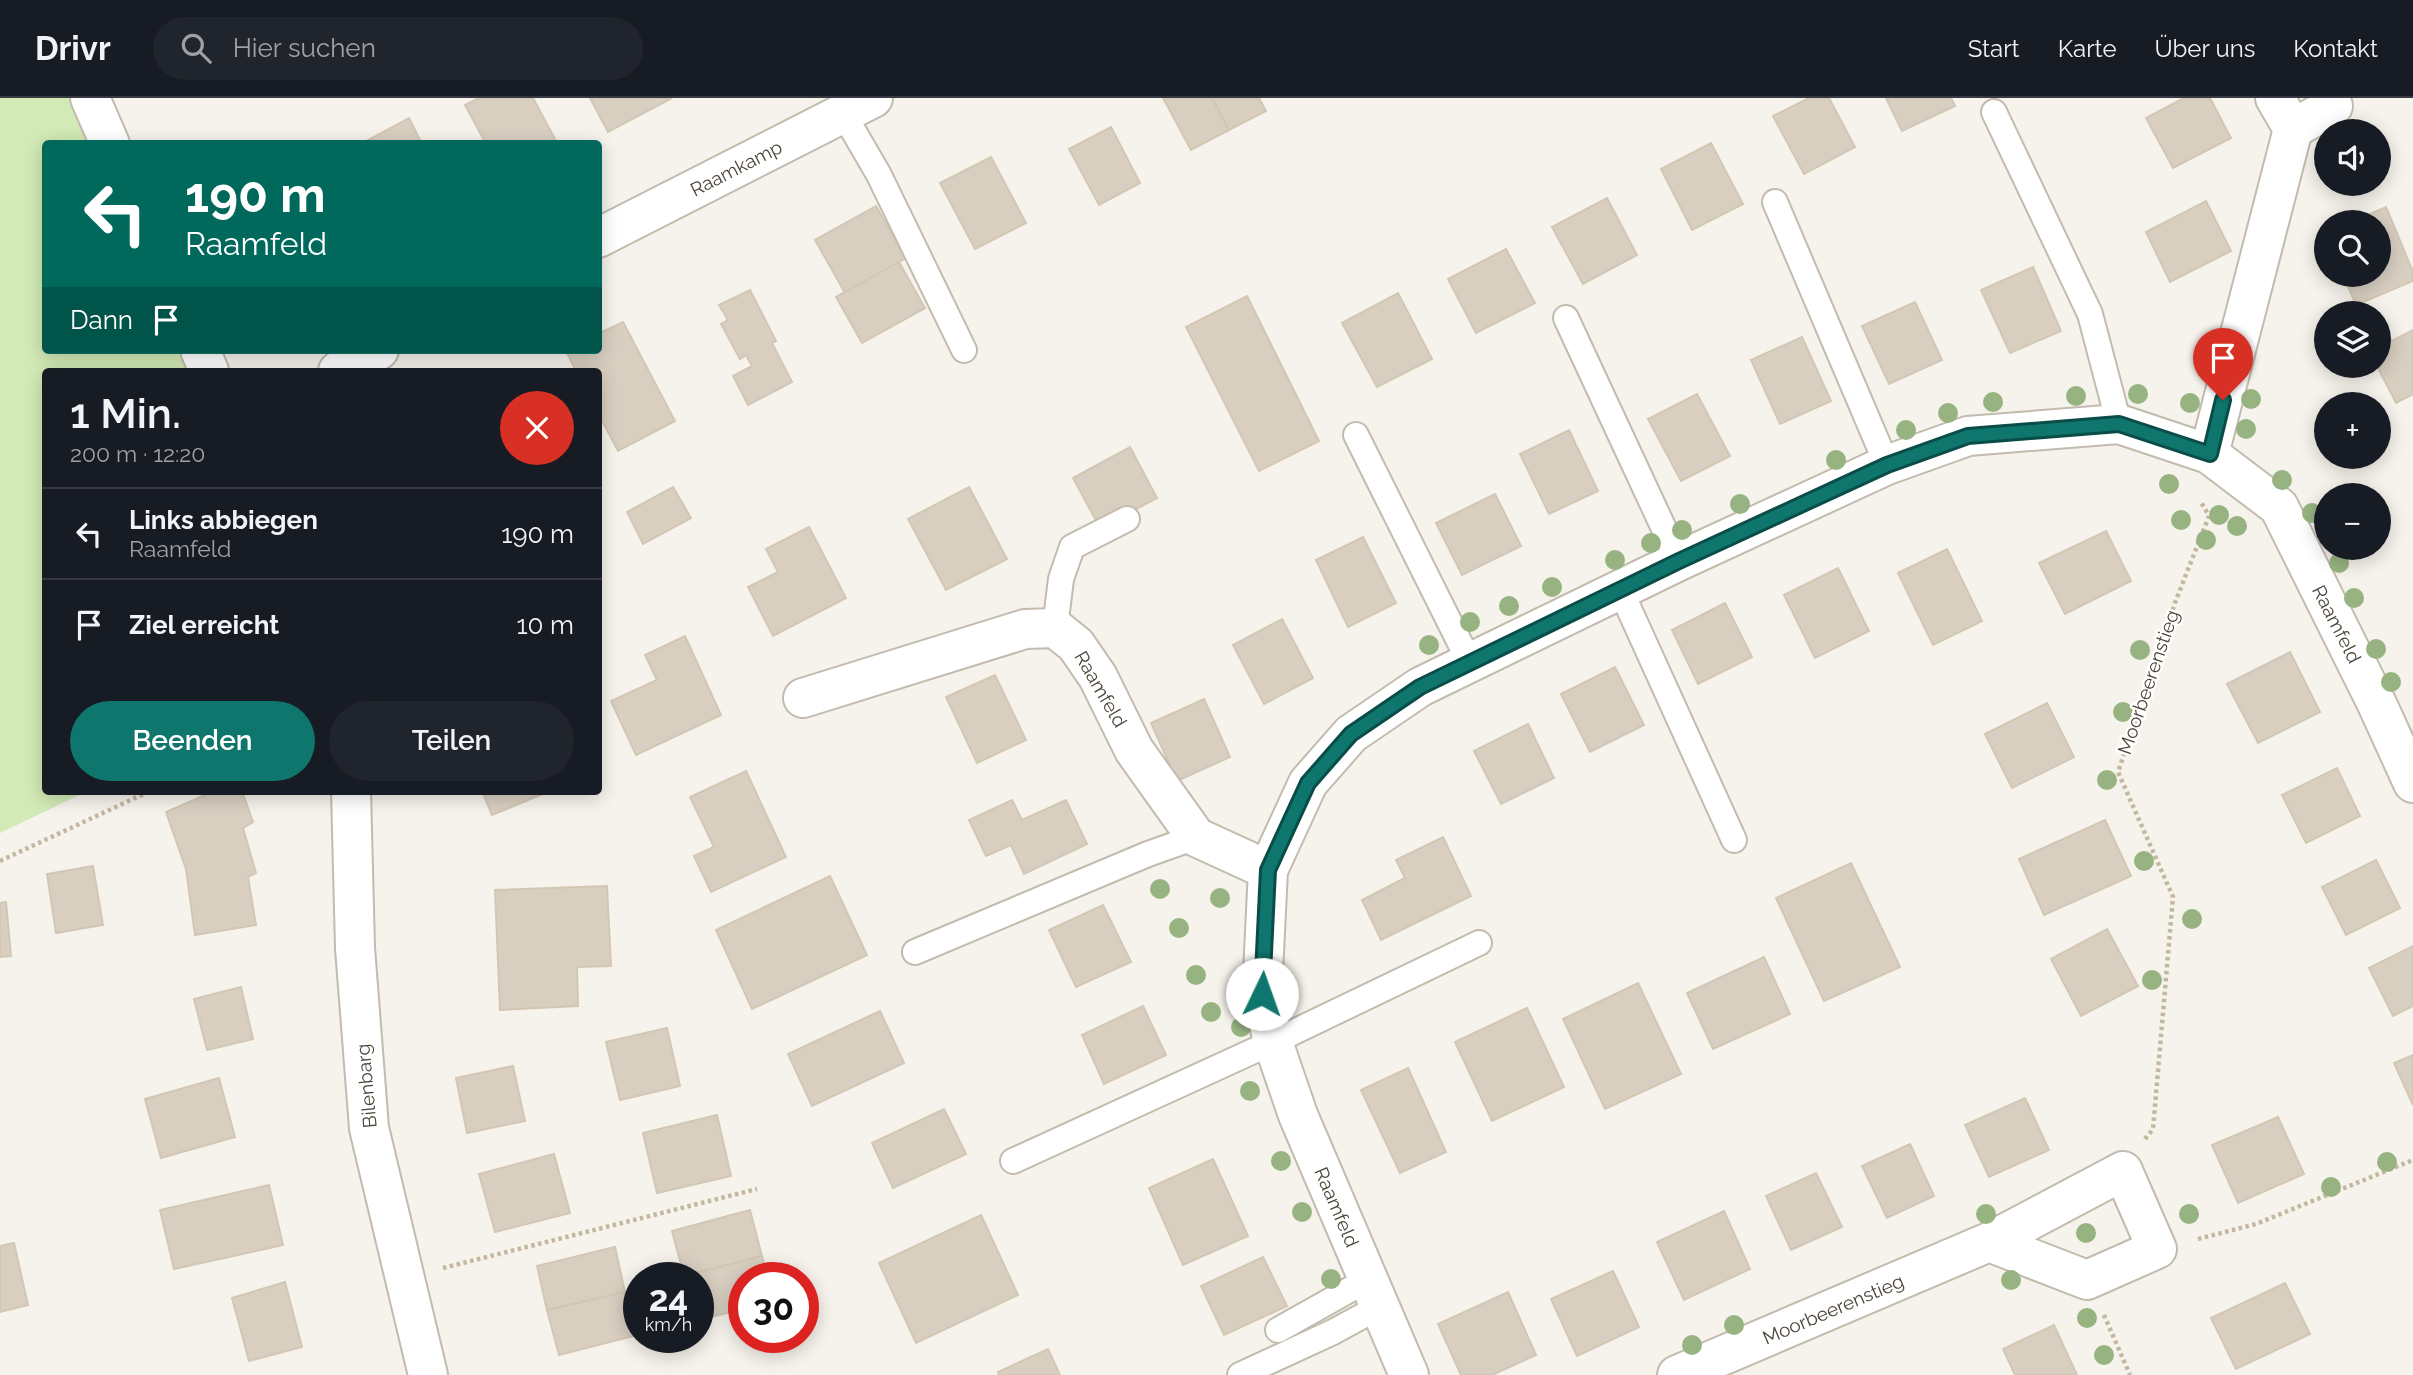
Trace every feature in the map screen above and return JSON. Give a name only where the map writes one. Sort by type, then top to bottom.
[{"type":"street","points":[[90,98],[108,140]]},
{"type":"street","points":[[2210,454],[2284,114],[2333,106],[2329,98]]},
{"type":"street","name":"Raamkamp","points":[[602,236],[858,106]]},
{"type":"street","points":[[344,368],[371,354]]},
{"type":"street","name":"Raamfeld","points":[[1409,1375],[1298,1115],[1273,1042],[1262,994],[1268,870],[1308,783],[1351,734],[1420,687],[1620,589],[1887,465],[1968,436],[2119,424],[2210,454],[2279,507],[2377,704],[2413,783]]},
{"type":"street","points":[[803,698],[1025,629],[1055,628]]},
{"type":"street","name":"Raamfeld","points":[[1055,628],[1076,645],[1098,677],[1134,750],[1196,837],[1268,870]]},
{"type":"street","name":"Bilenbarg","points":[[351,795],[355,948],[369,1128],[428,1375]]},
{"type":"street","points":[[1989,1242],[2087,1280],[2157,1249],[2123,1171]]},
{"type":"street","name":"Moorbeerenstieg","points":[[1677,1375],[1989,1242],[2123,1171]]},
{"type":"lane","points":[[858,106],[892,200],[964,350]]},
{"type":"lane","points":[[1994,111],[2090,314],[2119,424]]},
{"type":"lane","points":[[1775,202],[1887,465]]},
{"type":"lane","points":[[1566,318],[1679,561]]},
{"type":"lane","points":[[1356,435],[1470,663]]},
{"type":"lane","points":[[1055,628],[1061,579],[1072,547],[1127,519]]},
{"type":"lane","points":[[1620,589],[1734,840]]},
{"type":"lane","points":[[915,951],[1148,854],[1196,837]]},
{"type":"lane","points":[[1013,1161],[1273,1042],[1479,943]]},
{"type":"lane","points":[[1278,1330],[1373,1294]]},
{"type":"lane","points":[[1240,1375],[1333,1332],[1373,1294]]},
{"type":"path","name":"Moorbeerenstieg","points":[[2123,1171],[2152,1129],[2173,897],[2118,772],[2176,600],[2209,516],[2196,495]]},
{"type":"path","points":[[0,861],[141,795]]},
{"type":"path","points":[[2157,1249],[2256,1224],[2413,1160]]},
{"type":"path","points":[[405,1278],[757,1189]]},
{"type":"path","points":[[2087,1280],[2130,1375]]},
{"type":"green space","points":[[0,98],[70,98],[90,140],[42,140],[42,354],[186,354],[192,368],[42,368],[42,795],[80,795],[0,833]]},
{"type":"building","points":[[479,98],[533,98],[555,140],[484,140],[465,105]]},
{"type":"building","points":[[590,98],[672,98],[608,132]]},
{"type":"building","points":[[1163,98],[1212,98],[1229,130],[1191,150]]},
{"type":"building","points":[[1212,98],[1259,98],[1266,111],[1229,130]]},
{"type":"building","points":[[1809,98],[1829,98],[1855,147],[1804,174],[1773,116]]},
{"type":"building","points":[[1886,98],[1951,98],[1955,106],[1902,131]]},
{"type":"building","points":[[2184,98],[2210,98],[2231,138],[2173,168],[2146,118]]},
{"type":"building","points":[[409,118],[420,140],[368,140]]},
{"type":"building","points":[[1111,127],[1140,183],[1099,205],[1069,149]]},
{"type":"building","points":[[1711,143],[1743,204],[1692,230],[1661,169]]},
{"type":"building","points":[[991,157],[1026,223],[975,249],[940,183]]},
{"type":"building","points":[[1607,198],[1637,255],[1583,284],[1552,227]]},
{"type":"building","points":[[2206,201],[2231,251],[2170,282],[2146,232]]},
{"type":"building","points":[[876,206],[906,258],[845,293],[815,240]]},
{"type":"building","points":[[2391,219],[2413,272],[2413,281],[2366,301],[2354,301],[2348,287],[2391,287]]},
{"type":"building","points":[[1506,249],[1535,303],[1476,333],[1448,279]]},
{"type":"building","points":[[899,262],[925,308],[862,343],[836,297]]},
{"type":"building","points":[[2033,267],[2061,331],[2010,353],[1981,290]]},
{"type":"building","points":[[750,290],[776,341],[772,343],[792,382],[748,405],[733,376],[752,366],[746,355],[740,359],[721,324],[728,320],[719,305]]},
{"type":"building","points":[[1398,293],[1432,359],[1377,387],[1342,323]]},
{"type":"building","points":[[1247,296],[1319,441],[1259,471],[1186,327]]},
{"type":"building","points":[[1915,302],[1942,360],[1889,384],[1862,326]]},
{"type":"building","points":[[623,322],[675,421],[618,451],[602,421],[602,368],[574,368],[568,354],[602,354],[602,332]]},
{"type":"building","points":[[2413,330],[2413,394],[2396,403],[2383,378],[2391,378],[2391,341]]},
{"type":"building","points":[[1802,337],[1831,401],[1780,424],[1751,360]]},
{"type":"building","points":[[1697,394],[1730,456],[1681,481],[1648,419]]},
{"type":"building","points":[[1569,430],[1598,491],[1549,514],[1520,454]]},
{"type":"building","points":[[1130,447],[1157,498],[1100,528],[1073,478]]},
{"type":"building","points":[[673,487],[691,518],[643,544],[627,512]]},
{"type":"building","points":[[969,487],[1007,559],[946,590],[908,519]]},
{"type":"building","points":[[1495,494],[1521,546],[1462,575],[1436,523]]},
{"type":"building","points":[[809,527],[846,598],[773,636],[748,587],[778,572],[766,549]]},
{"type":"building","points":[[2106,531],[2131,581],[2065,614],[2039,563]]},
{"type":"building","points":[[1363,537],[1396,603],[1348,627],[1316,560]]},
{"type":"building","points":[[1947,549],[1982,621],[1933,645],[1898,573]]},
{"type":"building","points":[[1838,568],[1869,631],[1815,658],[1784,595]]},
{"type":"building","points":[[1725,603],[1752,657],[1698,684],[1672,630]]},
{"type":"building","points":[[1282,619],[1313,678],[1264,704],[1233,645]]},
{"type":"building","points":[[685,636],[721,715],[636,755],[611,701],[657,680],[645,655]]},
{"type":"building","points":[[2290,652],[2320,712],[2258,743],[2227,684]]},
{"type":"building","points":[[1615,667],[1644,725],[1590,752],[1561,694]]},
{"type":"building","points":[[995,675],[1026,740],[977,763],[946,697]]},
{"type":"building","points":[[1204,699],[1230,757],[1177,781],[1151,723]]},
{"type":"building","points":[[2047,703],[2074,757],[2012,788],[1985,734]]},
{"type":"building","points":[[1528,724],[1554,778],[1501,804],[1474,751]]},
{"type":"building","points":[[2337,768],[2360,816],[2306,843],[2282,795]]},
{"type":"building","points":[[746,771],[786,857],[711,892],[694,856],[714,847],[690,797]]},
{"type":"building","points":[[205,795],[243,795],[253,822],[243,828],[256,873],[248,877],[256,925],[195,935],[186,869],[166,812]]},
{"type":"building","points":[[484,795],[540,795],[492,815]]},
{"type":"building","points":[[1012,800],[1022,820],[1066,800],[1087,844],[1024,874],[1011,845],[986,856],[969,820]]},
{"type":"building","points":[[2105,820],[2131,876],[2044,915],[2019,859]]},
{"type":"building","points":[[1443,837],[1471,896],[1381,940],[1362,900],[1405,878],[1396,860]]},
{"type":"building","points":[[2376,860],[2400,908],[2346,935],[2322,887]]},
{"type":"building","points":[[1851,863],[1900,967],[1824,1001],[1776,898]]},
{"type":"building","points":[[93,866],[103,925],[56,933],[47,874]]},
{"type":"building","points":[[830,876],[867,955],[752,1009],[716,930]]},
{"type":"building","points":[[607,886],[611,966],[577,967],[578,1006],[500,1010],[495,890]]},
{"type":"building","points":[[6,902],[11,956],[0,957],[0,903]]},
{"type":"building","points":[[1103,905],[1131,962],[1076,987],[1049,930]]},
{"type":"building","points":[[2107,929],[2138,986],[2081,1016],[2051,959]]},
{"type":"building","points":[[2413,946],[2413,1006],[2393,1016],[2369,968]]},
{"type":"building","points":[[1764,957],[1790,1014],[1713,1049],[1687,993]]},
{"type":"building","points":[[1638,983],[1681,1074],[1605,1109],[1563,1019]]},
{"type":"building","points":[[241,987],[253,1039],[207,1050],[194,999]]},
{"type":"building","points":[[1143,1006],[1166,1055],[1104,1084],[1082,1035]]},
{"type":"building","points":[[1527,1008],[1564,1087],[1492,1121],[1455,1042]]},
{"type":"building","points":[[880,1011],[904,1063],[812,1106],[788,1054]]},
{"type":"building","points":[[667,1028],[680,1086],[620,1100],[606,1042]]},
{"type":"building","points":[[2413,1055],[2413,1105],[2394,1063]]},
{"type":"building","points":[[513,1066],[525,1121],[467,1133],[456,1078]]},
{"type":"building","points":[[1408,1068],[1446,1152],[1400,1173],[1361,1090]]},
{"type":"building","points":[[219,1078],[235,1137],[161,1158],[145,1099]]},
{"type":"building","points":[[2025,1098],[2049,1150],[1989,1177],[1965,1125]]},
{"type":"building","points":[[944,1109],[966,1154],[893,1188],[872,1143]]},
{"type":"building","points":[[717,1115],[731,1176],[657,1193],[643,1133]]},
{"type":"building","points":[[2278,1117],[2304,1174],[2238,1203],[2212,1145]]},
{"type":"building","points":[[1910,1144],[1934,1196],[1887,1218],[1862,1166]]},
{"type":"building","points":[[554,1154],[570,1213],[495,1232],[479,1174]]},
{"type":"building","points":[[1213,1159],[1248,1236],[1183,1265],[1149,1188]]},
{"type":"building","points":[[1816,1173],[1842,1227],[1791,1250],[1766,1196]]},
{"type":"building","points":[[269,1185],[283,1245],[174,1269],[160,1210]]},
{"type":"building","points":[[750,1210],[762,1256],[728,1262],[728,1265],[714,1268],[714,1262],[680,1262],[672,1231]]},
{"type":"building","points":[[1724,1211],[1750,1269],[1684,1300],[1657,1242]]},
{"type":"building","points":[[981,1215],[1018,1295],[916,1343],[879,1263]]},
{"type":"building","points":[[14,1243],[28,1305],[0,1312],[0,1246]]},
{"type":"building","points":[[615,1247],[623,1292],[547,1310],[537,1266]]},
{"type":"building","points":[[762,1256],[764,1262],[739,1262]]},
{"type":"building","points":[[1263,1257],[1287,1306],[1224,1335],[1201,1286]]},
{"type":"building","points":[[728,1265],[728,1313],[714,1316],[714,1268]]},
{"type":"building","points":[[1613,1271],[1639,1327],[1577,1356],[1551,1299]]},
{"type":"building","points":[[285,1282],[302,1347],[249,1361],[232,1298]]},
{"type":"building","points":[[2285,1283],[2310,1334],[2236,1369],[2211,1318]]},
{"type":"building","points":[[623,1292],[623,1339],[559,1355],[547,1310]]},
{"type":"building","points":[[1508,1292],[1536,1355],[1492,1375],[1461,1375],[1438,1324]]},
{"type":"building","points":[[2054,1325],[2077,1375],[2015,1375],[2003,1349]]},
{"type":"building","points":[[1048,1349],[1060,1375],[999,1375],[998,1372]]},
{"type":"route","points":[[1262,994],[1268,870],[1308,783],[1351,734],[1420,687],[1679,561],[1887,465],[1968,436],[2119,424],[2210,454],[2223,400]]}]
